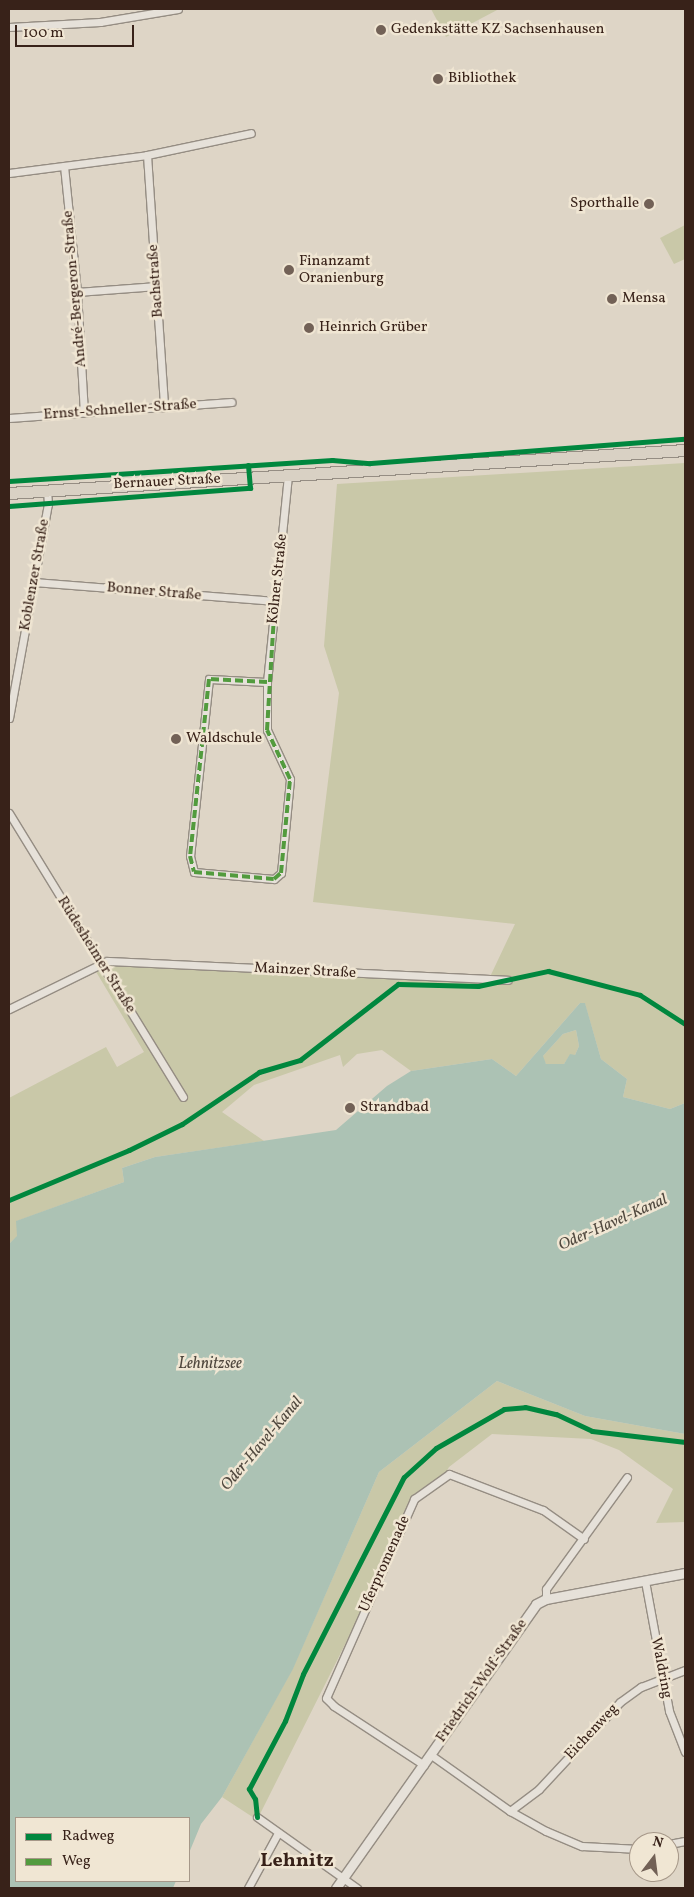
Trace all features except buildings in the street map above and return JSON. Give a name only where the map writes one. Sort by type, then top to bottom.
[{"type":"main road","name":"Bernauer Straße","points":[[9,493],[685,450]]},
{"type":"street","points":[[9,27],[100,22],[178,9]]},
{"type":"street","points":[[9,173],[147,155],[252,133]]},
{"type":"street","name":"Bachstraße","points":[[147,155],[164,407]]},
{"type":"street","name":"André-Bergeron-Straße","points":[[64,166],[77,292],[84,412]]},
{"type":"street","points":[[77,292],[157,286]]},
{"type":"street","name":"Ernst-Schneller-Straße","points":[[9,418],[231,402]]},
{"type":"street","name":"Kölner Straße","points":[[268,682],[209,679],[190,856],[194,872],[274,879],[281,873],[290,779],[267,730],[268,682],[288,476]]},
{"type":"street","name":"Koblenzer Straße","points":[[9,718],[48,504],[47,490]]},
{"type":"street","name":"Bonner Straße","points":[[34,582],[275,602]]},
{"type":"street","name":"Rüdesheimer Straße","points":[[9,813],[183,1097]]},
{"type":"street","points":[[9,1009],[101,963]]},
{"type":"street","name":"Mainzer Straße","points":[[101,963],[508,980]]},
{"type":"street","name":"Uferpromenade","points":[[424,1765],[334,1706],[326,1698],[414,1500],[449,1474],[543,1510],[584,1539]]},
{"type":"street","name":"Friedrich-Wolf-Straße","points":[[336,1888],[534,1606],[546,1599],[546,1589],[584,1539],[626,1477]]},
{"type":"street","points":[[546,1599],[685,1573]]},
{"type":"street","name":"Waldring","points":[[645,1582],[662,1678],[673,1724],[685,1752]]},
{"type":"street","name":"Eichenweg","points":[[510,1811],[539,1789],[620,1702],[641,1687],[685,1670]]},
{"type":"street","points":[[431,1755],[510,1811],[546,1831],[582,1846],[629,1848]]},
{"type":"street","points":[[257,1817],[357,1888]]},
{"type":"street","points":[[248,1888],[278,1833]]},
{"type":"shaded area","points":[[431,9],[499,9],[446,37]]},
{"type":"shaded area","points":[[685,225],[685,259],[674,264],[660,238]]},
{"type":"shaded area","points":[[685,463],[685,1103],[670,1109],[623,1097],[627,1079],[601,1059],[585,1004],[580,1003],[516,1076],[492,1059],[411,1071],[382,1050],[357,1054],[343,1067],[340,1055],[254,1085],[222,1112],[264,1141],[155,1157],[122,1168],[124,1182],[17,1221],[18,1236],[9,1244],[9,1098],[106,1047],[117,1067],[144,1052],[92,965],[107,961],[488,981],[515,924],[313,902],[339,693],[324,646],[337,484]]},
{"type":"shaded area","points":[[576,1030],[579,1046],[575,1055],[570,1055],[564,1064],[546,1064],[542,1057],[563,1034]]},
{"type":"shaded area","points":[[497,1381],[585,1416],[685,1434],[685,1522],[656,1523],[673,1489],[619,1450],[591,1439],[492,1434],[449,1467],[441,1482],[417,1501],[257,1820],[222,1797],[293,1668],[379,1472]]},
{"type":"water","name":"Lehnitzsee","points":[[580,1003],[585,1003],[601,1059],[627,1079],[623,1097],[670,1109],[685,1103],[685,1434],[585,1416],[497,1381],[379,1472],[293,1669],[222,1797],[201,1824],[190,1851],[190,1817],[15,1817],[15,1882],[176,1882],[173,1888],[9,1888],[9,1244],[17,1236],[16,1221],[124,1182],[122,1168],[155,1157],[336,1130],[387,1086],[411,1071],[492,1059],[516,1076]],"holes":[[[576,1030],[579,1046],[575,1055],[570,1054],[564,1064],[546,1064],[543,1056],[563,1034]]]},
{"type":"marked path","points":[[267,682],[209,679],[190,856],[194,872],[274,879],[281,873],[290,779],[267,730],[275,601]]},
{"type":"cycle path","points":[[9,481],[332,460],[370,463],[685,439]]},
{"type":"cycle path","points":[[9,506],[250,488],[248,465]]},
{"type":"cycle path","points":[[9,1200],[129,1150],[182,1124],[259,1072],[300,1060],[398,984],[478,986],[548,971],[640,995],[685,1024]]},
{"type":"cycle path","points":[[257,1817],[255,1799],[249,1789],[285,1721],[303,1674],[404,1477],[436,1448],[504,1409],[525,1407],[556,1414],[592,1431],[685,1442]]},
{"type":"place","name":"Gedenkstätte KZ Sachsenhausen","points":[[381,30]]},
{"type":"place","name":"Bibliothek","points":[[438,79]]},
{"type":"place","name":"Sporthalle","points":[[649,204]]},
{"type":"place","name":"Finanzamt Oranienburg","points":[[289,270]]},
{"type":"place","name":"Mensa","points":[[612,299]]},
{"type":"place","name":"Heinrich Grüber","points":[[309,328]]},
{"type":"place","name":"Waldschule","points":[[176,739]]},
{"type":"place","name":"Strandbad","points":[[350,1108]]},
{"type":"district","name":"Lehnitz","points":[[297,1861]]},
{"type":"water label","name":"Oder-Havel-Kanal","points":[[613,1223]]},
{"type":"water label","name":"Oder-Havel-Kanal","points":[[262,1444]]}]
